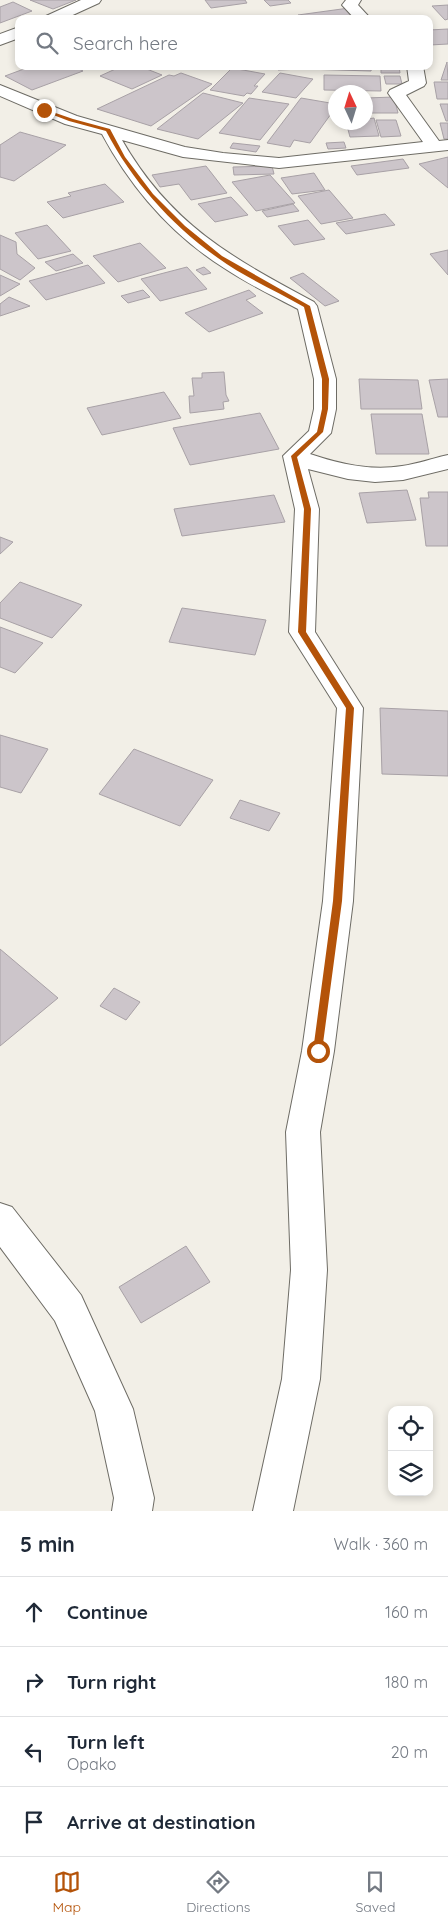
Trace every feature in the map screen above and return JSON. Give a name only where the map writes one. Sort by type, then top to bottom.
[{"type":"street","points":[[60,15],[94,0]]},
{"type":"street","points":[[354,0],[350,4],[360,15]]},
{"type":"street","points":[[0,40],[15,34]]},
{"type":"street","points":[[416,70],[418,83],[396,93],[441,146]]},
{"type":"street","points":[[0,90],[71,120],[183,152],[223,158],[279,163],[441,146]]},
{"type":"street","points":[[108,130],[122,158],[151,195],[184,227],[220,258],[307,306],[325,379],[325,409],[320,432],[294,456]]},
{"type":"street","points":[[294,456],[348,473],[372,476],[401,473],[448,462]]},
{"type":"street","points":[[272,1511],[300,1379],[309,1270],[303,1132],[318,1051],[338,901],[350,708],[302,632],[308,509],[294,456]]},
{"type":"street","points":[[0,1219],[68,1308],[114,1409],[134,1498],[132,1511]]},
{"type":"building","points":[[30,0],[76,0],[53,9]]},
{"type":"building","points":[[205,0],[245,0],[247,3],[211,8]]},
{"type":"building","points":[[264,0],[288,0],[291,3],[270,6]]},
{"type":"building","points":[[13,2],[32,11],[15,15],[15,17],[0,23],[0,7]]},
{"type":"building","points":[[448,5],[448,19],[445,20],[432,6]]},
{"type":"building","points":[[349,8],[356,15],[298,15]]},
{"type":"building","points":[[448,29],[448,44],[433,45],[433,30]]},
{"type":"building","points":[[447,62],[448,80],[441,80]]},
{"type":"building","points":[[21,70],[83,71],[32,90],[5,76]]},
{"type":"building","points":[[113,70],[149,70],[162,75],[132,89],[100,76]]},
{"type":"building","points":[[230,70],[265,74],[254,86],[258,86],[251,94],[247,93],[244,96],[210,90]]},
{"type":"building","points":[[338,70],[371,70],[371,71]]},
{"type":"building","points":[[381,70],[400,70],[400,73],[381,73]]},
{"type":"building","points":[[181,73],[212,84],[151,126],[97,109],[169,75],[174,76]]},
{"type":"building","points":[[280,73],[313,79],[296,98],[262,92]]},
{"type":"building","points":[[324,75],[380,76],[381,91],[373,91],[373,85],[328,85],[328,90],[324,90]]},
{"type":"building","points":[[384,76],[400,76],[402,84],[386,84]]},
{"type":"building","points":[[434,82],[448,82],[448,99],[437,99]]},
{"type":"building","points":[[203,93],[243,103],[198,139],[157,129]]},
{"type":"building","points":[[394,97],[398,113],[373,113],[373,98]]},
{"type":"building","points":[[249,98],[289,104],[260,140],[219,133]]},
{"type":"building","points":[[301,98],[328,103],[328,118],[310,143],[294,140],[290,147],[267,143]]},
{"type":"building","points":[[440,104],[448,104],[448,121],[446,121]]},
{"type":"building","points":[[373,118],[379,136],[350,137],[348,130],[373,130]]},
{"type":"building","points":[[376,120],[396,120],[401,136],[381,137]]},
{"type":"building","points":[[440,123],[448,123],[448,139],[444,139]]},
{"type":"building","points":[[20,132],[66,145],[14,181],[0,177],[0,145]]},
{"type":"building","points":[[344,142],[346,148],[328,149],[326,143]]},
{"type":"building","points":[[233,143],[260,146],[256,152],[230,148]]},
{"type":"building","points":[[448,157],[448,188],[419,164]]},
{"type":"building","points":[[403,159],[409,168],[357,175],[351,166]]},
{"type":"building","points":[[206,166],[227,193],[191,200],[179,184],[160,187],[152,175]]},
{"type":"building","points":[[272,166],[274,174],[234,175],[233,167]]},
{"type":"building","points":[[314,173],[325,190],[292,194],[281,178]]},
{"type":"building","points":[[270,175],[295,203],[256,211],[232,182]]},
{"type":"building","points":[[105,184],[124,202],[63,218],[47,202],[71,196],[68,193]]},
{"type":"building","points":[[329,190],[353,218],[321,224],[298,196]]},
{"type":"building","points":[[231,197],[248,215],[215,222],[198,204]]},
{"type":"building","points":[[293,204],[299,211],[267,217],[262,211]]},
{"type":"building","points":[[385,214],[395,225],[346,234],[336,223]]},
{"type":"building","points":[[308,220],[325,239],[294,245],[278,226]]},
{"type":"building","points":[[47,225],[71,251],[38,259],[15,233]]},
{"type":"building","points":[[0,235],[16,242],[17,254],[35,268],[20,280],[0,269]]},
{"type":"building","points":[[140,243],[166,268],[118,282],[93,256]]},
{"type":"building","points":[[448,250],[448,275],[430,254]]},
{"type":"building","points":[[73,254],[83,263],[56,271],[45,262]]},
{"type":"building","points":[[88,265],[105,283],[46,300],[29,281]]},
{"type":"building","points":[[187,267],[207,289],[160,301],[141,279]]},
{"type":"building","points":[[204,267],[211,273],[203,275],[196,270]]},
{"type":"building","points":[[303,273],[339,301],[325,306],[290,278]]},
{"type":"building","points":[[0,275],[20,284],[0,296]]},
{"type":"building","points":[[143,290],[150,297],[128,303],[121,296]]},
{"type":"building","points":[[249,290],[256,296],[246,300],[263,313],[209,332],[185,313]]},
{"type":"building","points":[[9,297],[30,306],[0,316],[0,304]]},
{"type":"building","points":[[224,372],[226,395],[229,401],[223,402],[224,409],[190,413],[189,396],[194,396],[192,378],[202,378],[202,373]]},
{"type":"building","points":[[359,379],[418,380],[422,409],[361,409]]},
{"type":"building","points":[[448,379],[448,417],[438,417],[429,380]]},
{"type":"building","points":[[164,392],[181,418],[102,435],[87,408]]},
{"type":"building","points":[[260,413],[279,449],[190,465],[173,428]]},
{"type":"building","points":[[371,414],[422,414],[429,454],[376,454]]},
{"type":"building","points":[[407,490],[416,520],[367,523],[359,493]]},
{"type":"building","points":[[428,492],[448,492],[448,546],[426,546],[420,498],[429,498]]},
{"type":"building","points":[[274,495],[285,522],[182,536],[174,509]]},
{"type":"building","points":[[0,537],[13,542],[0,554]]},
{"type":"building","points":[[20,582],[82,605],[52,638],[0,618],[0,603]]},
{"type":"building","points":[[182,608],[266,620],[255,655],[169,642]]},
{"type":"building","points":[[0,627],[43,643],[15,673],[0,667]]},
{"type":"building","points":[[380,708],[448,711],[448,776],[382,774]]},
{"type":"building","points":[[0,735],[48,749],[21,793],[0,787]]},
{"type":"building","points":[[134,749],[213,780],[180,826],[99,794]]},
{"type":"building","points":[[240,800],[280,813],[269,831],[230,818]]},
{"type":"building","points":[[0,949],[58,998],[0,1046]]},
{"type":"building","points":[[114,988],[140,1002],[126,1020],[100,1006]]},
{"type":"building","points":[[186,1246],[210,1282],[141,1323],[119,1287]]},
{"type":"route","points":[[44,110],[108,130],[122,158],[151,195],[184,227],[220,258],[307,306],[325,379],[325,409],[320,432],[294,456],[308,509],[302,632],[350,708],[338,901],[318,1051]]}]
